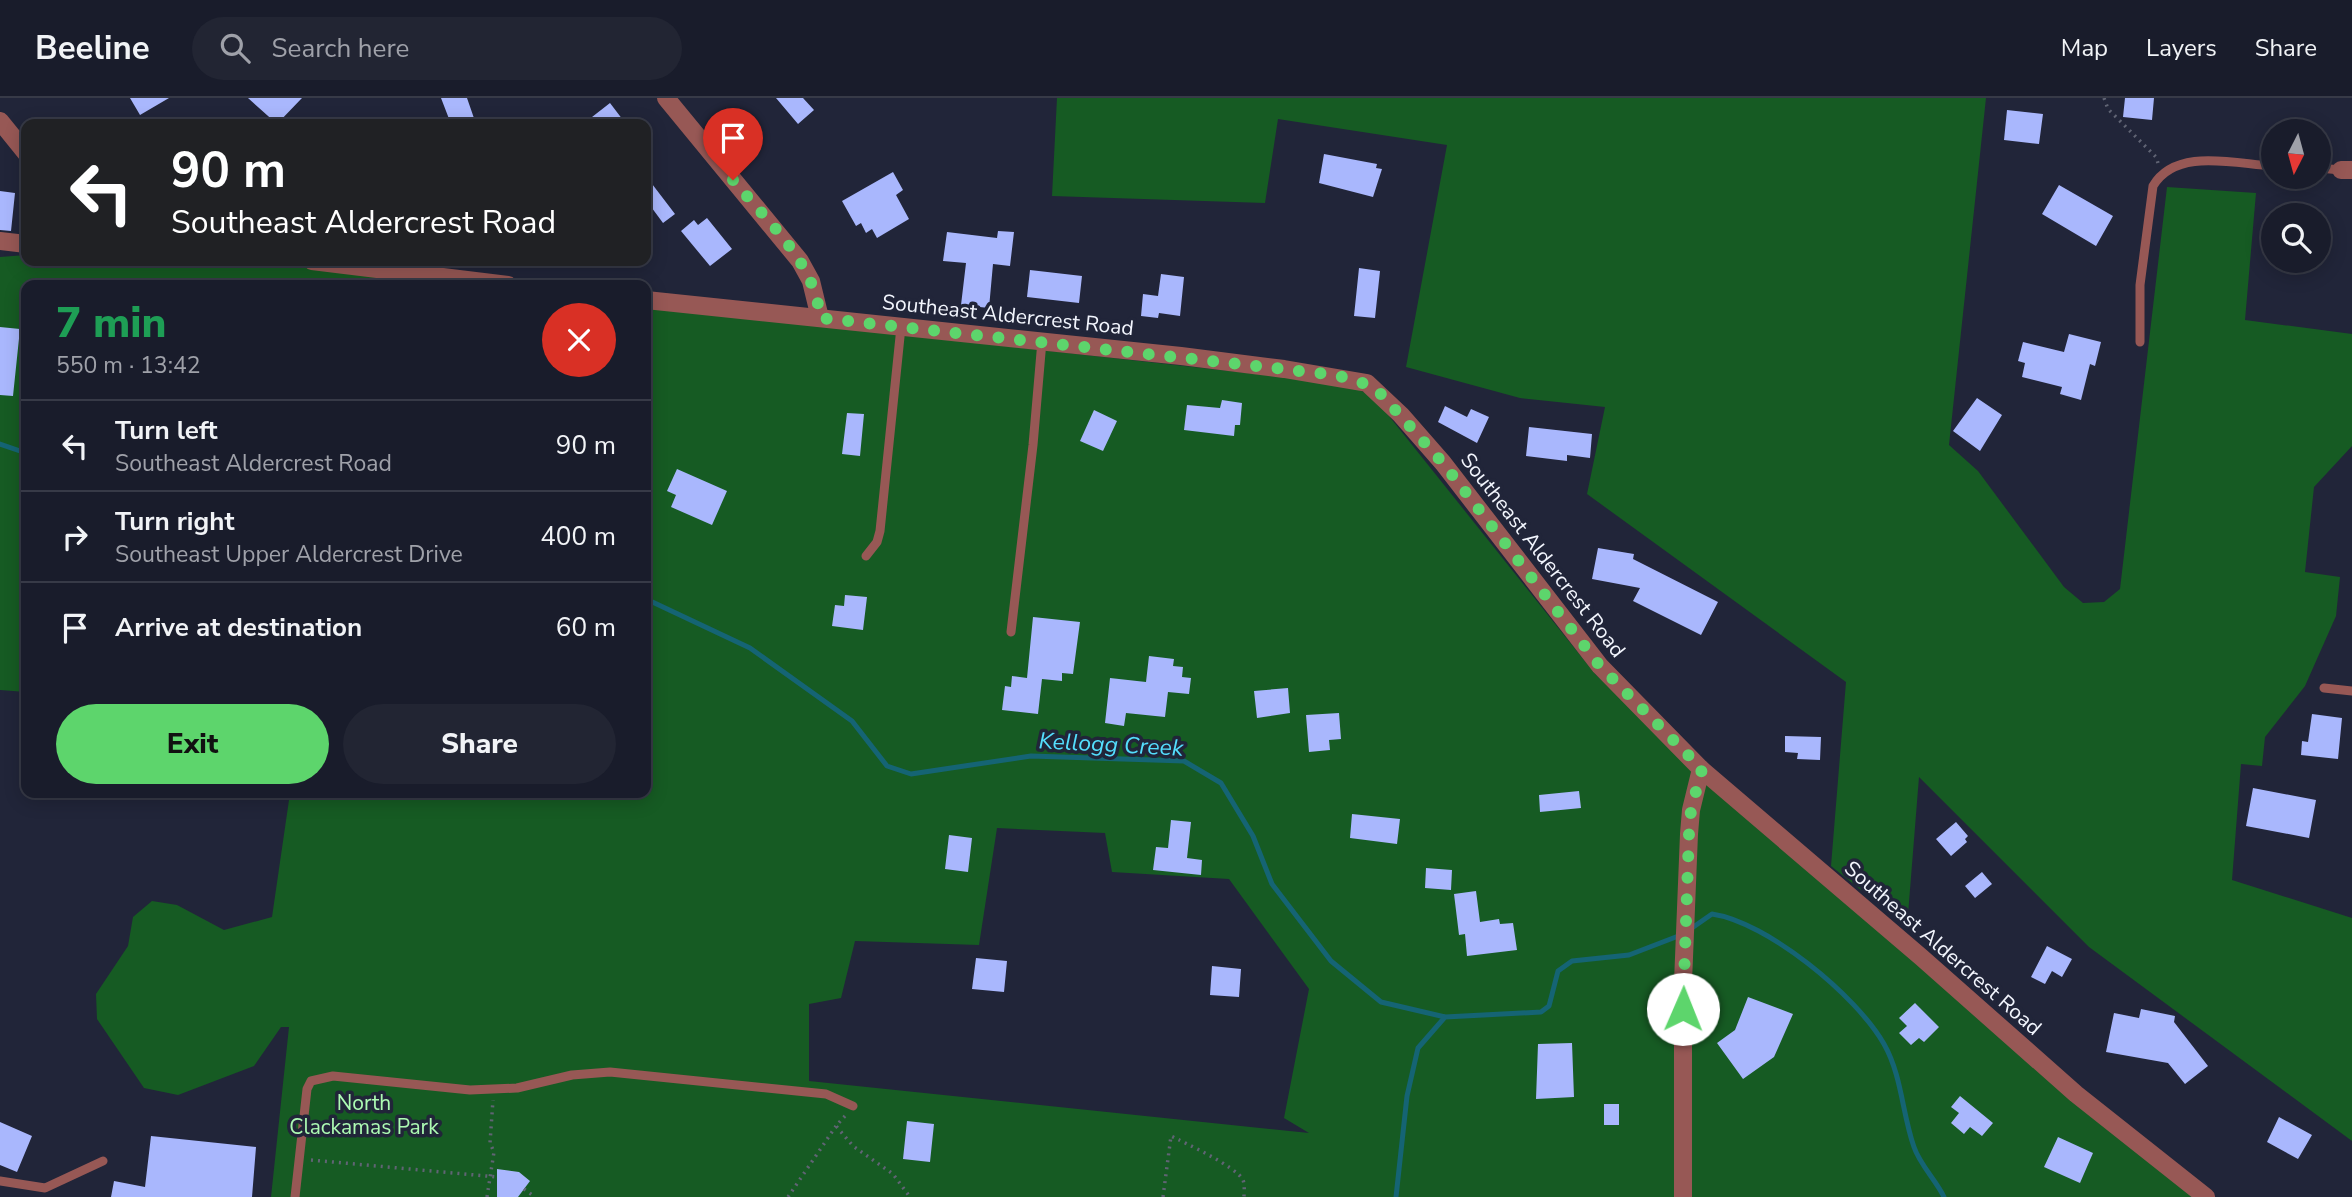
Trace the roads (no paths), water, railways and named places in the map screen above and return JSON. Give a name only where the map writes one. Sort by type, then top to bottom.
[{"type":"street","points":[[666,98],[800,261],[814,289],[820,318]]},
{"type":"street","points":[[0,121],[21,147]]},
{"type":"street","points":[[0,241],[21,243]]},
{"type":"street","points":[[353,266],[467,280]]},
{"type":"street","name":"Southeast Aldercrest Road","points":[[651,301],[1042,341],[1284,369],[1367,383],[1401,415],[1443,463],[1600,666],[1702,769],[1922,957],[2076,1094],[2206,1197]]},
{"type":"street","points":[[1683,1197],[1683,982],[1686,904],[1691,810],[1702,769]]},
{"type":"lane","points":[[2140,342],[2140,285],[2153,186],[2161,172],[2174,164],[2192,162],[2261,165]]},
{"type":"lane","points":[[866,556],[877,542],[880,531],[901,327]]},
{"type":"lane","points":[[1011,632],[1042,341]]},
{"type":"lane","points":[[2324,688],[2352,691]]},
{"type":"lane","points":[[295,1197],[307,1089],[312,1081],[333,1076],[470,1090],[610,1072],[826,1094],[853,1106]]},
{"type":"lane","points":[[0,1181],[45,1188],[103,1161]]},
{"type":"waterway","name":"Kellogg Creek","points":[[0,444],[21,451]]},
{"type":"waterway","name":"Kellogg Creek","points":[[651,601],[750,648],[852,721],[887,766],[911,774],[1031,756],[1184,761],[1221,783],[1253,836],[1272,884],[1331,961],[1381,1002],[1445,1017],[1541,1012],[1549,1006],[1558,971],[1572,961],[1629,955],[1681,935]]},
{"type":"waterway","name":"Kellogg Creek","points":[[1689,930],[1712,914],[1734,920],[1783,946],[1832,983],[1853,1004],[1871,1025],[1890,1056],[1914,1147],[1944,1197]]},
{"type":"waterway","points":[[1396,1197],[1407,1096],[1418,1048],[1445,1017]]},
{"type":"park label","name":"North Clackamas Park","points":[[364,1115]]}]
